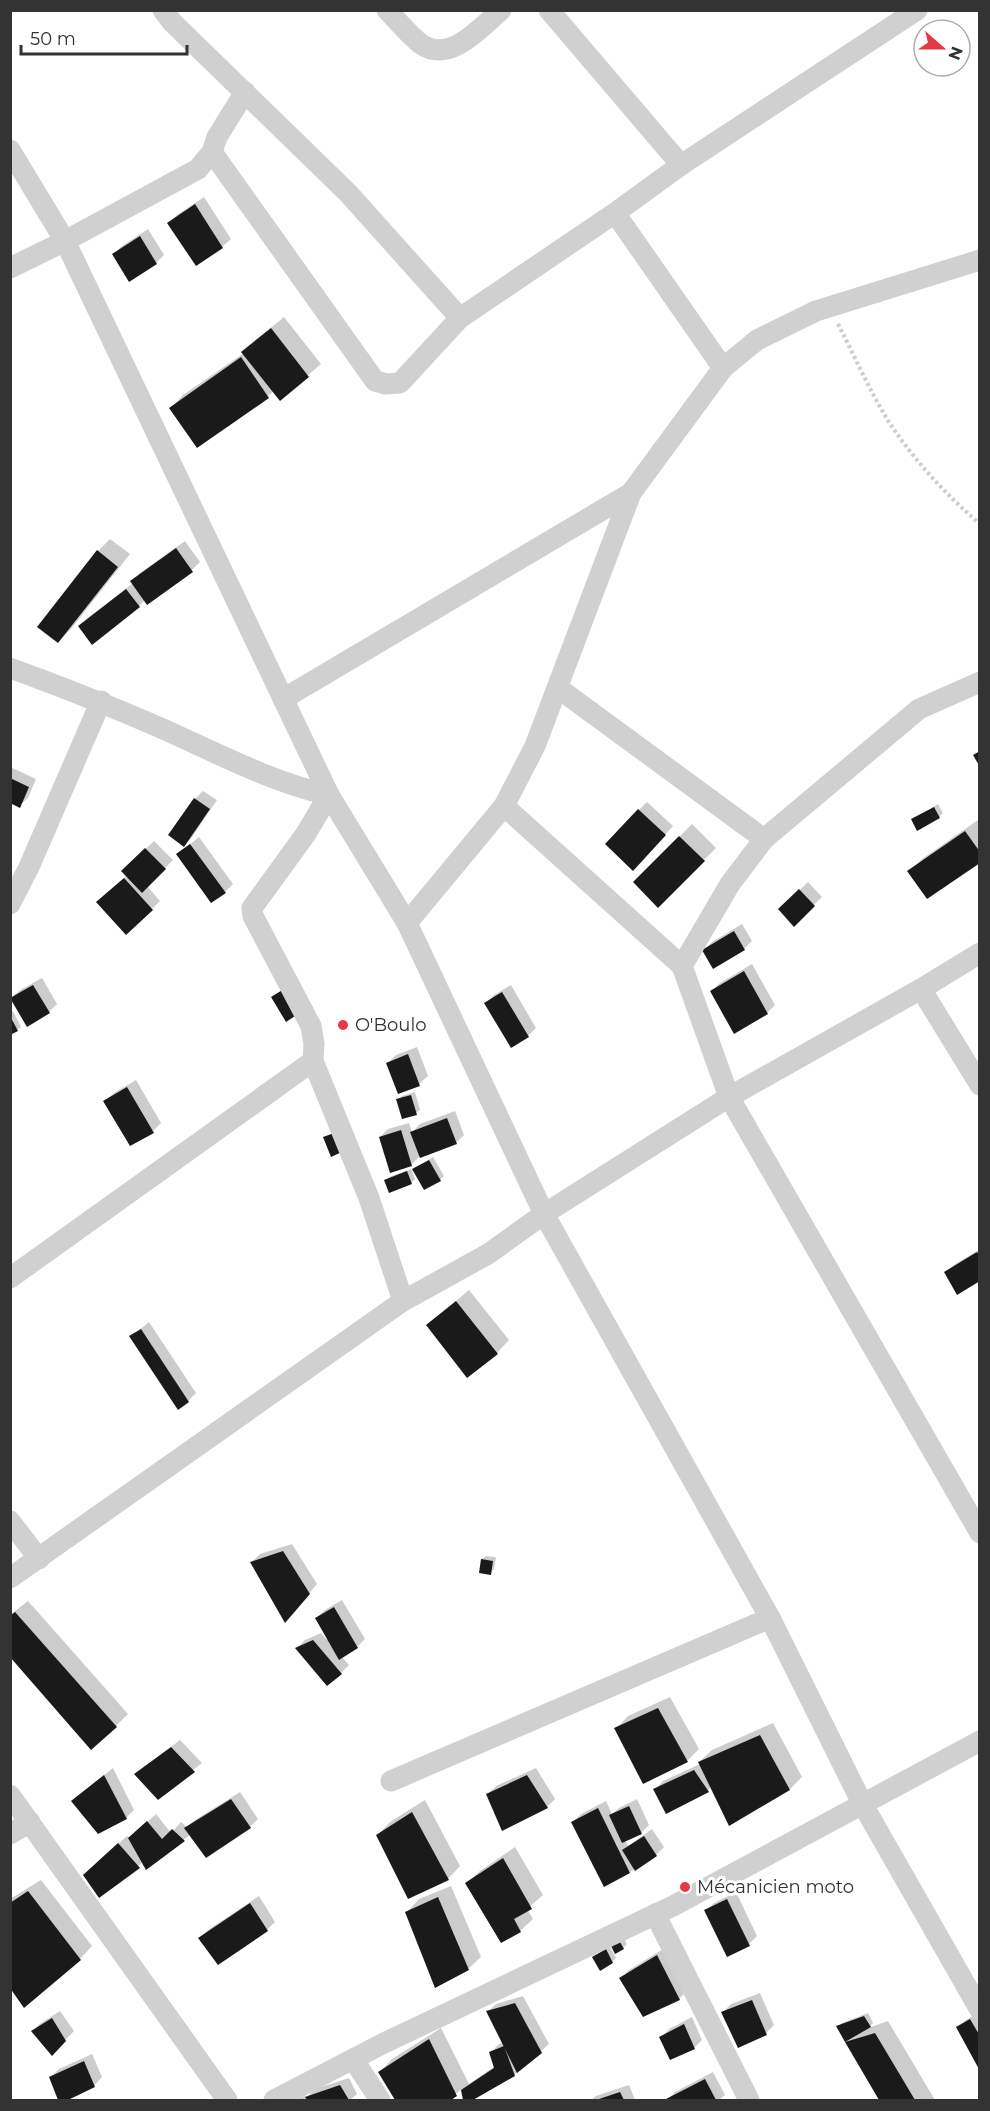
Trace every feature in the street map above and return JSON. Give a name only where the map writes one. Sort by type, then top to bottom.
[{"type":"street","points":[[387,10],[421,44],[436,50],[447,50],[460,44],[501,10]]},
{"type":"street","points":[[549,10],[681,165]]},
{"type":"street","points":[[212,152],[375,381],[386,384],[400,382],[460,318],[615,213],[681,165],[917,10]]},
{"type":"street","points":[[175,14],[245,92],[348,193],[460,318]]},
{"type":"street","points":[[10,268],[65,242],[198,169],[212,152],[217,137],[245,92]]},
{"type":"street","points":[[10,150],[65,242],[329,795],[407,923],[544,1214],[770,1618],[863,1805],[980,2010]]},
{"type":"street","points":[[615,213],[723,368]]},
{"type":"street","points":[[407,923],[504,806],[535,746],[631,494],[723,368],[757,340],[816,311],[980,260]]},
{"type":"street","points":[[283,699],[631,494]]},
{"type":"street","points":[[10,668],[101,701],[245,766],[309,790],[329,795]]},
{"type":"street","points":[[682,966],[730,884],[764,839],[919,709],[980,682]]},
{"type":"street","points":[[558,688],[764,839]]},
{"type":"street","points":[[10,904],[29,867],[101,701]]},
{"type":"street","points":[[329,795],[305,835],[252,908],[311,1026],[314,1061],[369,1198],[403,1301]]},
{"type":"street","points":[[504,806],[682,966],[729,1097],[980,1533]]},
{"type":"street","points":[[10,1578],[403,1301],[488,1254],[544,1214],[729,1097],[921,989],[980,953]]},
{"type":"street","points":[[921,989],[980,1085]]},
{"type":"street","points":[[10,1278],[314,1061]]},
{"type":"street","points":[[10,1521],[39,1559]]},
{"type":"street","points":[[391,1781],[770,1618]]},
{"type":"street","points":[[274,2100],[353,2059],[655,1914],[980,1741]]},
{"type":"street","points":[[10,1795],[227,2100]]},
{"type":"street","points":[[10,1834],[30,1822]]},
{"type":"street","points":[[655,1914],[749,2100]]},
{"type":"street","points":[[353,2059],[380,2100]]},
{"type":"path","points":[[829,307],[886,417],[899,437],[942,489],[980,524]]},
{"type":"building","points":[[195,204],[223,248],[196,266],[167,223]]},
{"type":"building","points":[[140,236],[157,264],[129,282],[112,254]]},
{"type":"building","points":[[271,328],[309,377],[280,401],[241,352]]},
{"type":"building","points":[[241,357],[269,398],[197,448],[169,408]]},
{"type":"building","points":[[176,548],[193,572],[147,605],[130,581]]},
{"type":"building","points":[[97,550],[118,567],[58,643],[37,627]]},
{"type":"building","points":[[126,589],[140,607],[92,645],[78,626]]},
{"type":"building","points":[[980,751],[980,767],[973,755]]},
{"type":"building","points":[[10,778],[29,787],[20,808],[10,803]]},
{"type":"building","points":[[194,798],[210,809],[184,847],[168,835]]},
{"type":"building","points":[[934,807],[940,818],[917,831],[911,819]]},
{"type":"building","points":[[638,809],[666,835],[633,871],[605,844]]},
{"type":"building","points":[[965,831],[980,852],[980,863],[927,899],[907,871]]},
{"type":"building","points":[[679,836],[705,861],[658,908],[633,882]]},
{"type":"building","points":[[190,844],[226,893],[211,903],[176,854]]},
{"type":"building","points":[[145,848],[166,869],[142,893],[121,871]]},
{"type":"building","points":[[124,878],[153,910],[126,935],[96,902]]},
{"type":"building","points":[[799,889],[815,906],[794,927],[778,909]]},
{"type":"building","points":[[734,931],[745,950],[713,969],[702,950]]},
{"type":"building","points":[[744,971],[768,1014],[734,1034],[710,991]]},
{"type":"building","points":[[33,985],[50,1013],[27,1027],[10,998]]},
{"type":"building","points":[[284,989],[298,1014],[286,1022],[271,997]]},
{"type":"building","points":[[502,992],[529,1037],[511,1048],[484,1003]]},
{"type":"building","points":[[10,1016],[18,1031],[10,1035]]},
{"type":"building","points":[[408,1054],[420,1086],[398,1094],[386,1063]]},
{"type":"building","points":[[127,1087],[154,1133],[130,1146],[103,1101]]},
{"type":"building","points":[[411,1095],[417,1115],[402,1119],[396,1099]]},
{"type":"building","points":[[447,1118],[457,1144],[420,1158],[410,1132]]},
{"type":"building","points":[[401,1130],[412,1166],[390,1173],[379,1137]]},
{"type":"building","points":[[337,1132],[344,1151],[331,1157],[323,1137]]},
{"type":"building","points":[[429,1160],[441,1181],[424,1190],[412,1169]]},
{"type":"building","points":[[407,1171],[412,1184],[389,1193],[384,1180]]},
{"type":"building","points":[[977,1252],[980,1257],[980,1281],[957,1295],[944,1272]]},
{"type":"building","points":[[456,1301],[498,1354],[467,1378],[426,1325]]},
{"type":"building","points":[[141,1329],[189,1402],[178,1410],[129,1336]]},
{"type":"building","points":[[283,1551],[310,1594],[285,1623],[250,1562]]},
{"type":"building","points":[[481,1559],[493,1561],[491,1575],[479,1573]]},
{"type":"building","points":[[334,1607],[358,1648],[339,1660],[315,1618]]},
{"type":"building","points":[[15,1612],[117,1727],[91,1750],[10,1657],[10,1616]]},
{"type":"building","points":[[313,1640],[342,1674],[327,1686],[295,1648]]},
{"type":"building","points":[[658,1708],[688,1762],[643,1784],[614,1728]]},
{"type":"building","points":[[760,1735],[790,1790],[729,1826],[698,1762]]},
{"type":"building","points":[[171,1747],[195,1772],[158,1800],[134,1774]]},
{"type":"building","points":[[694,1770],[709,1792],[666,1814],[653,1789]]},
{"type":"building","points":[[104,1775],[127,1819],[98,1834],[71,1801]]},
{"type":"building","points":[[527,1775],[548,1808],[502,1831],[486,1794]]},
{"type":"building","points":[[231,1799],[251,1828],[206,1858],[184,1828]]},
{"type":"building","points":[[629,1806],[642,1834],[622,1843],[609,1815]]},
{"type":"building","points":[[598,1808],[630,1873],[604,1887],[571,1822]]},
{"type":"building","points":[[412,1812],[449,1880],[408,1899],[376,1835]]},
{"type":"building","points":[[147,1821],[162,1839],[172,1829],[185,1841],[146,1870],[128,1838]]},
{"type":"building","points":[[644,1836],[657,1856],[635,1871],[622,1850]]},
{"type":"building","points":[[118,1843],[140,1868],[99,1898],[83,1875]]},
{"type":"building","points":[[503,1858],[532,1909],[514,1919],[521,1932],[501,1943],[465,1883]]},
{"type":"building","points":[[28,1891],[81,1960],[24,2008],[10,1988],[10,1903]]},
{"type":"building","points":[[438,1897],[469,1970],[435,1988],[405,1912]]},
{"type":"building","points":[[727,1899],[750,1946],[727,1957],[704,1910]]},
{"type":"building","points":[[250,1903],[268,1931],[218,1965],[198,1938]]},
{"type":"building","points":[[620,1942],[624,1949],[615,1954],[611,1946]]},
{"type":"building","points":[[606,1949],[613,1963],[600,1971],[592,1957]]},
{"type":"building","points":[[657,1955],[680,2000],[643,2017],[619,1978]]},
{"type":"building","points":[[752,2000],[767,2035],[738,2048],[721,2012]]},
{"type":"building","points":[[515,2003],[542,2053],[517,2073],[486,2011]]},
{"type":"building","points":[[864,2016],[871,2027],[845,2042],[836,2026]]},
{"type":"building","points":[[52,2018],[66,2041],[52,2056],[31,2031]]},
{"type":"building","points":[[970,2019],[980,2036],[980,2071],[956,2027]]},
{"type":"building","points":[[684,2024],[695,2049],[670,2060],[659,2037]]},
{"type":"building","points":[[875,2033],[915,2100],[879,2100],[845,2042]]},
{"type":"building","points":[[429,2039],[457,2096],[451,2100],[395,2100],[378,2072]]},
{"type":"building","points":[[504,2046],[515,2076],[473,2100],[463,2100],[461,2090],[494,2068],[489,2052]]},
{"type":"building","points":[[84,2061],[95,2087],[68,2100],[58,2100],[49,2077]]},
{"type":"building","points":[[705,2079],[716,2100],[664,2100]]},
{"type":"building","points":[[340,2085],[349,2100],[307,2100],[305,2097]]},
{"type":"building","points":[[620,2092],[624,2100],[596,2100]]},
{"type":"place","name":"O'Boulo","points":[[343,1025]]},
{"type":"place","name":"Mécanicien moto","points":[[685,1887]]}]
